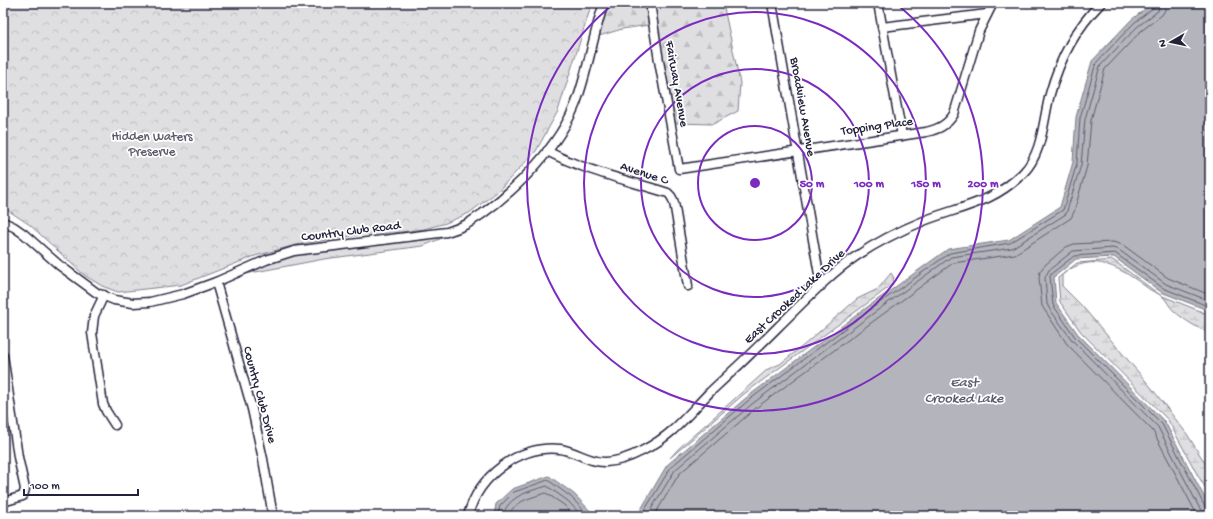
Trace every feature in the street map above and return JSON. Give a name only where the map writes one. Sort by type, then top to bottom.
[{"type":"street","name":"Country Club Road","points":[[3,222],[24,234],[59,266],[97,293],[114,300],[142,303],[183,294],[216,282],[266,260],[294,251],[447,232],[467,224],[490,208],[510,191],[532,169],[565,126],[576,103],[604,3]]},
{"type":"street","name":"Fairway Avenue","points":[[650,3],[679,169]]},
{"type":"street","name":"Broadview Avenue","points":[[772,3],[821,286]]},
{"type":"street","points":[[878,3],[902,136]]},
{"type":"street","name":"Topping Place","points":[[679,169],[936,130],[949,122],[954,114],[979,31],[993,3]]},
{"type":"street","name":"East Crooked Lake Drive","points":[[468,516],[470,507],[477,493],[489,478],[512,459],[520,455],[549,449],[560,449],[597,461],[606,462],[625,458],[662,439],[821,286],[853,258],[899,231],[982,202],[1009,186],[1025,172],[1035,156],[1041,139],[1050,96],[1058,68],[1071,42],[1101,3]]},
{"type":"street","points":[[882,27],[987,14]]},
{"type":"street","name":"Avenue C","points":[[547,151],[566,161],[670,194],[675,208],[688,286]]},
{"type":"street","name":"Country Club Drive","points":[[216,282],[252,409],[263,459],[272,516]]},
{"type":"street","points":[[104,296],[94,316],[92,333],[103,404],[106,412],[115,425]]},
{"type":"street","points":[[3,355],[18,454],[25,489],[23,496],[3,502]]},
{"type":"green space","name":"Hidden Waters Preserve","points":[[3,3],[592,3],[558,111],[536,151],[497,192],[469,213],[446,223],[424,229],[393,233],[364,234],[296,245],[255,256],[181,285],[118,292],[102,286],[84,275],[30,225],[3,207]]},
{"type":"green space","points":[[609,3],[723,3],[740,83],[738,111],[713,124],[675,123],[659,43],[649,25],[622,29],[599,36]]},
{"type":"green space","points":[[447,236],[423,246],[324,259],[245,274],[267,264],[295,255]]},
{"type":"green space","points":[[1113,260],[1159,294],[1118,269],[1096,263],[1085,263],[1074,267],[1062,275],[1062,286],[1082,306],[1150,386],[1187,434],[1210,471],[1210,495],[1168,420],[1081,332],[1060,302],[1058,278],[1077,263]]},
{"type":"green space","points":[[891,273],[894,278],[892,285],[744,394],[670,458],[678,449],[768,369],[780,364],[857,299],[878,289]]},
{"type":"green space","points":[[1161,296],[1210,315],[1210,333],[1182,318]]},
{"type":"water","name":"East Crooked Lake","points":[[1153,3],[1210,3],[1210,311],[1161,292],[1114,257],[1076,259],[1054,277],[1056,303],[1078,334],[1165,422],[1209,506],[1210,516],[637,516],[667,465],[747,397],[866,308],[948,249],[1009,240],[1060,207],[1073,162],[1076,117],[1092,61],[1131,20]]},
{"type":"water","points":[[549,476],[574,494],[595,516],[494,516],[496,504],[512,489]]}]
